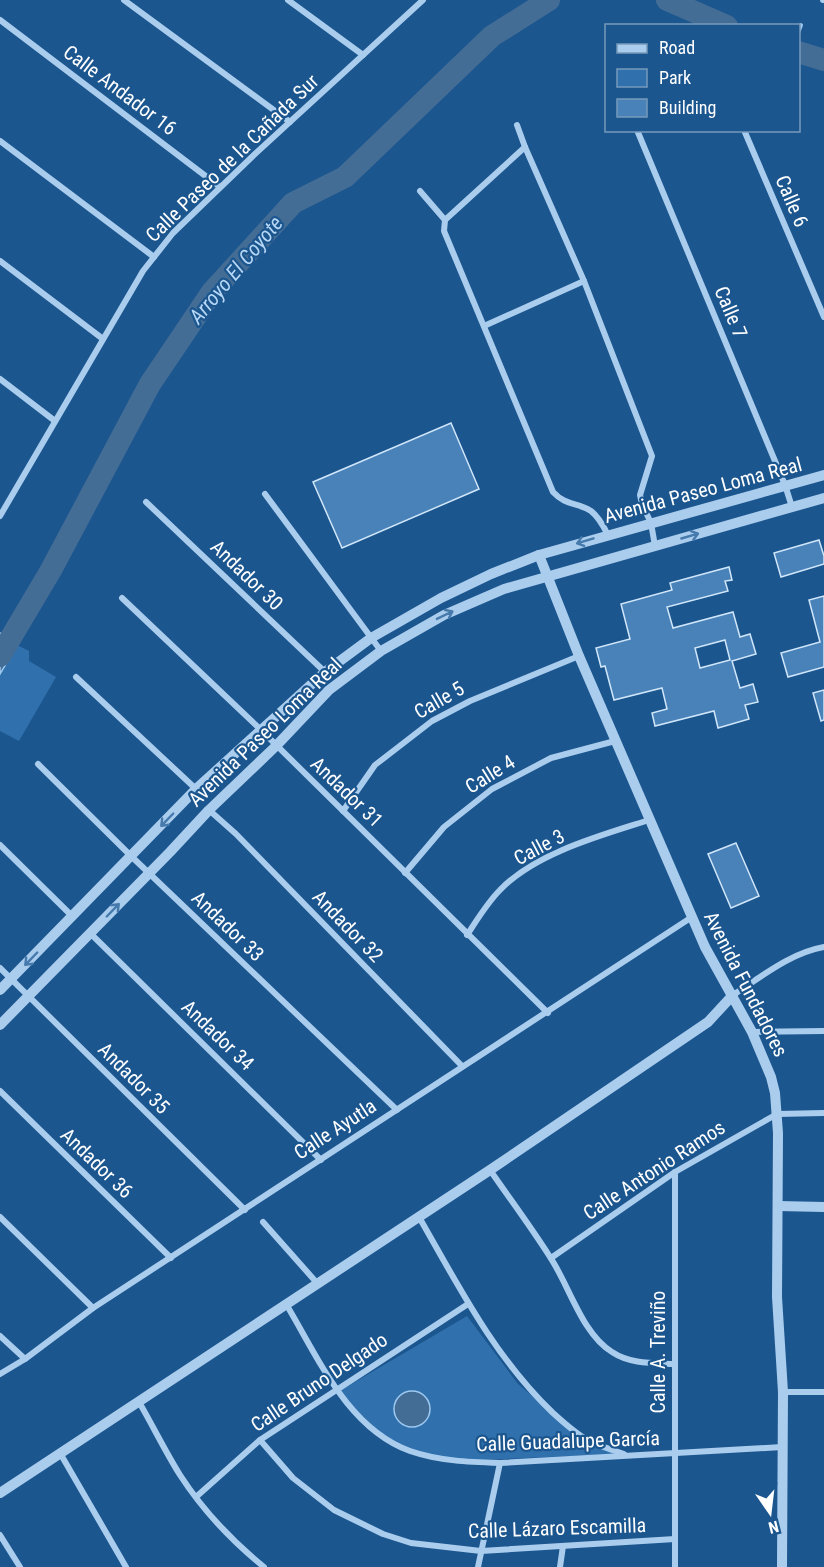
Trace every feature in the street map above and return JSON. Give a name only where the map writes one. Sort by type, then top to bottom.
[{"type":"street","points":[[124,0],[290,122]]},
{"type":"street","points":[[288,0],[363,55]]},
{"type":"street","name":"Calle Paseo de la Cañada Sur","points":[[1,511],[143,271],[173,233],[423,0]]},
{"type":"street","name":"Calle Andador 16","points":[[0,20],[220,187]]},
{"type":"street","points":[[517,125],[584,281],[652,456],[640,495],[651,523],[655,546]]},
{"type":"street","name":"Calle 7","points":[[638,132],[785,485],[792,507]]},
{"type":"street","name":"Calle 6","points":[[745,132],[824,317]]},
{"type":"street","points":[[0,141],[154,257]]},
{"type":"street","points":[[525,147],[445,220],[444,231],[553,492],[559,499],[570,505],[583,507],[593,513],[608,535]]},
{"type":"street","points":[[420,191],[445,220]]},
{"type":"street","points":[[0,261],[103,339]]},
{"type":"street","points":[[484,326],[584,281]]},
{"type":"street","points":[[0,379],[55,421]]},
{"type":"street","name":"Avenida Paseo Loma Real","points":[[0,990],[196,789],[325,672],[371,638],[491,574],[539,555],[824,475]]},
{"type":"street","points":[[265,494],[381,651]]},
{"type":"street","name":"Avenida Paseo Loma Real","points":[[0,1026],[329,690],[381,651],[414,631],[477,600],[504,590],[824,498]]},
{"type":"street","name":"Andador 30","points":[[146,502],[325,672]]},
{"type":"street","name":"Avenida Fundadores","points":[[539,555],[579,656],[705,947],[752,1032],[771,1077],[777,1114],[777,1298],[783,1392],[782,1567]]},
{"type":"street","name":"Andador 31","points":[[122,598],[260,729],[466,934],[548,1012]]},
{"type":"street","points":[[406,618],[414,631]]},
{"type":"street","name":"Calle 5","points":[[343,811],[375,765],[432,721],[490,692],[579,656]]},
{"type":"street","points":[[76,677],[196,789]]},
{"type":"street","name":"Calle 4","points":[[405,873],[444,827],[492,789],[551,758],[615,741]]},
{"type":"street","name":"Andador 33","points":[[38,764],[397,1110]]},
{"type":"street","name":"Andador 32","points":[[209,810],[236,834],[462,1066]]},
{"type":"street","name":"Calle 3","points":[[466,934],[501,888],[529,868],[557,852],[649,820]]},
{"type":"street","points":[[0,845],[72,916]]},
{"type":"street","name":"Calle Ayutla","points":[[0,1374],[25,1359],[93,1308],[692,917]]},
{"type":"street","name":"Andador 34","points":[[91,934],[321,1160]]},
{"type":"street","points":[[0,1493],[490,1170],[708,1022],[733,995],[796,955],[824,947]]},
{"type":"street","name":"Andador 35","points":[[0,968],[245,1210]]},
{"type":"street","points":[[752,1032],[824,1031]]},
{"type":"street","name":"Andador 36","points":[[0,1091],[171,1258]]},
{"type":"street","points":[[777,1114],[824,1113]]},
{"type":"street","name":"Calle Antonio Ramos","points":[[551,1258],[675,1172],[777,1114]]},
{"type":"street","points":[[490,1170],[551,1258],[587,1325],[611,1352],[643,1363],[674,1364]]},
{"type":"street","name":"Calle A. Treviño","points":[[675,1172],[675,1567]]},
{"type":"street","points":[[778,1206],[824,1207]]},
{"type":"street","points":[[0,1217],[93,1308]]},
{"type":"street","points":[[419,1217],[468,1304],[502,1354],[540,1400],[566,1424],[589,1440],[627,1455]]},
{"type":"street","points":[[263,1222],[317,1283]]},
{"type":"street","name":"Calle Guadalupe García","points":[[286,1304],[337,1390],[368,1425],[390,1442],[429,1456],[456,1461],[500,1463],[782,1447]]},
{"type":"street","name":"Calle Bruno Delgado","points":[[196,1497],[260,1440],[468,1304]]},
{"type":"street","points":[[0,1336],[25,1359]]},
{"type":"street","points":[[783,1392],[824,1392]]},
{"type":"street","points":[[139,1402],[180,1474],[196,1497],[222,1528],[264,1567]]},
{"type":"street","name":"Calle Lázaro Escamilla","points":[[260,1440],[293,1478],[334,1510],[383,1534],[411,1543],[481,1551],[675,1539]]},
{"type":"street","points":[[60,1453],[126,1567]]},
{"type":"street","points":[[478,1567],[500,1463]]},
{"type":"street","points":[[0,1535],[20,1567]]},
{"type":"street","points":[[560,1567],[563,1546]]},
{"type":"green space","points":[[17,645],[29,651],[29,661],[56,677],[19,741],[0,731],[0,674]]},
{"type":"green space","points":[[467,1316],[518,1384],[586,1441],[617,1454],[456,1461],[429,1456],[386,1439],[338,1392]]},
{"type":"shaded area","points":[[1,633],[19,642],[0,674],[0,635]]},
{"type":"shaded area","points":[[412,1391],[425,1396],[430,1409],[425,1422],[412,1427],[399,1422],[394,1409],[399,1396]]},
{"type":"building","points":[[451,423],[479,489],[342,548],[313,482]]},
{"type":"building","points":[[819,540],[824,564],[781,577],[774,553]]},
{"type":"building","points":[[729,567],[732,580],[725,581],[728,591],[667,607],[673,628],[733,612],[740,637],[750,634],[756,654],[732,661],[740,688],[753,684],[758,702],[745,705],[749,719],[718,728],[714,711],[655,726],[652,713],[667,709],[662,688],[614,700],[605,666],[601,667],[596,648],[630,639],[621,604],[672,590],[670,583]],"holes":[[[725,640],[730,660],[700,668],[695,648]]]},
{"type":"building","points":[[824,596],[824,667],[788,677],[781,653],[820,642],[809,600]]},
{"type":"building","points":[[824,690],[824,720],[821,721],[813,693]]},
{"type":"building","points":[[736,843],[759,896],[731,908],[708,854]]},
{"type":"waterway","name":"Arroyo El Coyote","points":[[0,656],[51,570],[150,384],[212,292],[293,203],[345,177],[492,36],[549,0]]},
{"type":"waterway","name":"Arroyo El Coyote","points":[[667,0],[722,24]]},
{"type":"waterway","name":"Arroyo El Coyote","points":[[800,53],[824,60]]}]
